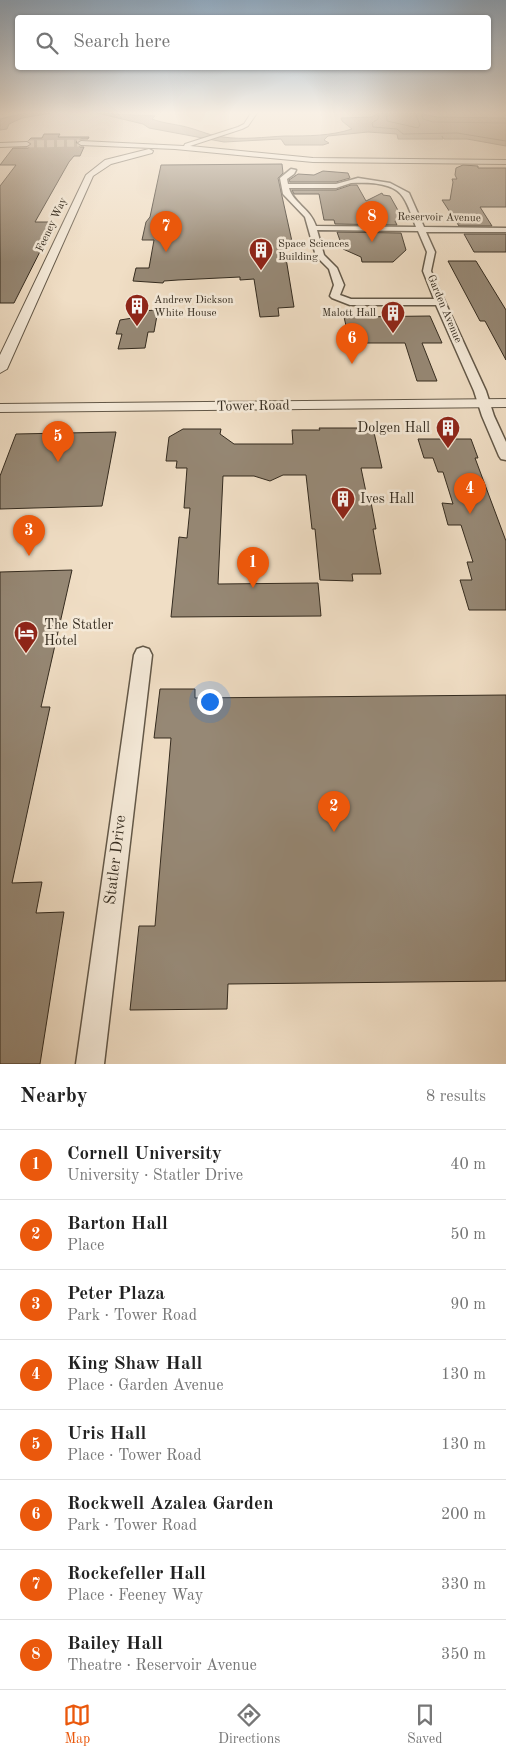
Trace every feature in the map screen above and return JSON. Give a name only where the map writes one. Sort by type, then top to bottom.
[{"type":"street","name":"Feeney Way","points":[[0,369],[89,177],[96,169],[108,163]]},
{"type":"street","points":[[293,170],[292,173],[283,178],[288,195],[307,213],[320,256],[332,266],[338,281],[338,287],[334,294],[337,297],[350,302],[440,302]]},
{"type":"street","name":"Garden Avenue","points":[[285,186],[335,186],[359,181],[390,185],[406,195],[431,252],[432,256],[428,266],[428,275],[485,403],[488,416],[506,456]]},
{"type":"street","name":"Reservoir Avenue","points":[[312,228],[506,230]]},
{"type":"street","name":"Tower Road","points":[[0,408],[506,403]]},
{"type":"street","name":"Statler Drive","points":[[90,1064],[143,655]]},
{"type":"building","points":[[2,163],[69,163],[35,222],[55,222],[14,303],[0,303],[0,186],[16,165],[0,165]]},
{"type":"building","points":[[282,164],[283,173],[278,178],[293,246],[284,246],[294,307],[278,308],[279,316],[260,317],[254,279],[240,280],[240,277],[164,281],[163,283],[133,281],[136,268],[149,268],[154,240],[142,240],[146,222],[150,217],[161,165]]},
{"type":"building","points":[[463,165],[478,166],[478,168],[506,168],[506,207],[480,207],[492,226],[459,226],[442,200],[450,200],[452,179],[457,179],[455,175],[456,168]]},
{"type":"building","points":[[323,171],[348,173],[350,178],[336,182],[290,182],[289,180],[298,174],[314,175]]},
{"type":"building","points":[[357,185],[366,201],[382,193],[383,195],[390,196],[404,221],[395,221],[397,225],[335,224],[334,220],[324,220],[319,194],[294,194],[292,190],[336,190]]},
{"type":"building","points":[[337,232],[401,233],[406,250],[393,262],[362,262],[361,257],[343,249]]},
{"type":"building","points":[[464,234],[506,234],[506,252],[474,252]]},
{"type":"building","points":[[448,261],[476,261],[506,310],[506,360],[485,321],[480,321]]},
{"type":"building","name":"Andrew Dickson White House","points":[[158,310],[154,332],[148,332],[145,348],[118,349],[122,334],[116,334],[120,320],[139,317],[140,311]]},
{"type":"building","name":"Malott Hall","points":[[430,316],[442,343],[422,343],[437,381],[417,381],[405,343],[350,343],[344,317]]},
{"type":"building","name":"Ives Hall","points":[[319,428],[373,428],[382,468],[361,468],[367,497],[370,497],[376,529],[373,529],[381,574],[352,574],[353,581],[320,580],[315,529],[312,529],[306,475],[283,475],[270,481],[254,476],[223,476],[218,584],[318,583],[321,616],[171,617],[179,537],[187,538],[190,508],[184,508],[187,468],[176,468],[177,461],[166,461],[169,437],[183,429],[221,429],[220,434],[234,444],[293,444],[292,430],[320,430]]},
{"type":"building","points":[[116,432],[102,506],[0,509],[0,476],[16,434]]},
{"type":"building","points":[[418,439],[471,439],[478,458],[475,458],[506,541],[506,610],[469,610],[460,580],[472,580],[467,562],[473,562],[461,525],[448,525],[442,503],[453,504],[443,472],[438,472],[433,458],[424,458]]},
{"type":"building","points":[[72,570],[41,707],[50,707],[12,883],[42,882],[36,913],[64,912],[40,1064],[0,1064],[0,572]]},
{"type":"building","points":[[160,689],[195,689],[195,698],[506,695],[506,981],[228,984],[227,1009],[130,1010],[139,926],[155,926],[171,738],[154,738]]},
{"type":"place","name":"Bailey Hall","points":[[372,242]]},
{"type":"place","name":"Rockefeller Hall","points":[[166,252]]},
{"type":"place","name":"Space Sciences Building","points":[[261,271]]},
{"type":"place","name":"Andrew Dickson White House","points":[[137,327]]},
{"type":"place","name":"Malott Hall","points":[[393,334]]},
{"type":"place","name":"Rockwell Azalea Garden","points":[[352,364]]},
{"type":"place","name":"Dolgen Hall","points":[[448,449]]},
{"type":"place","name":"Uris Hall","points":[[58,462]]},
{"type":"place","name":"King Shaw Hall","points":[[470,514]]},
{"type":"place","name":"Ives Hall","points":[[343,520]]},
{"type":"place","name":"Peter Plaza","points":[[29,556]]},
{"type":"place","name":"Cornell University","points":[[253,588]]},
{"type":"place","name":"The Statler Hotel","points":[[26,654]]},
{"type":"place","name":"Barton Hall","points":[[334,832]]}]
